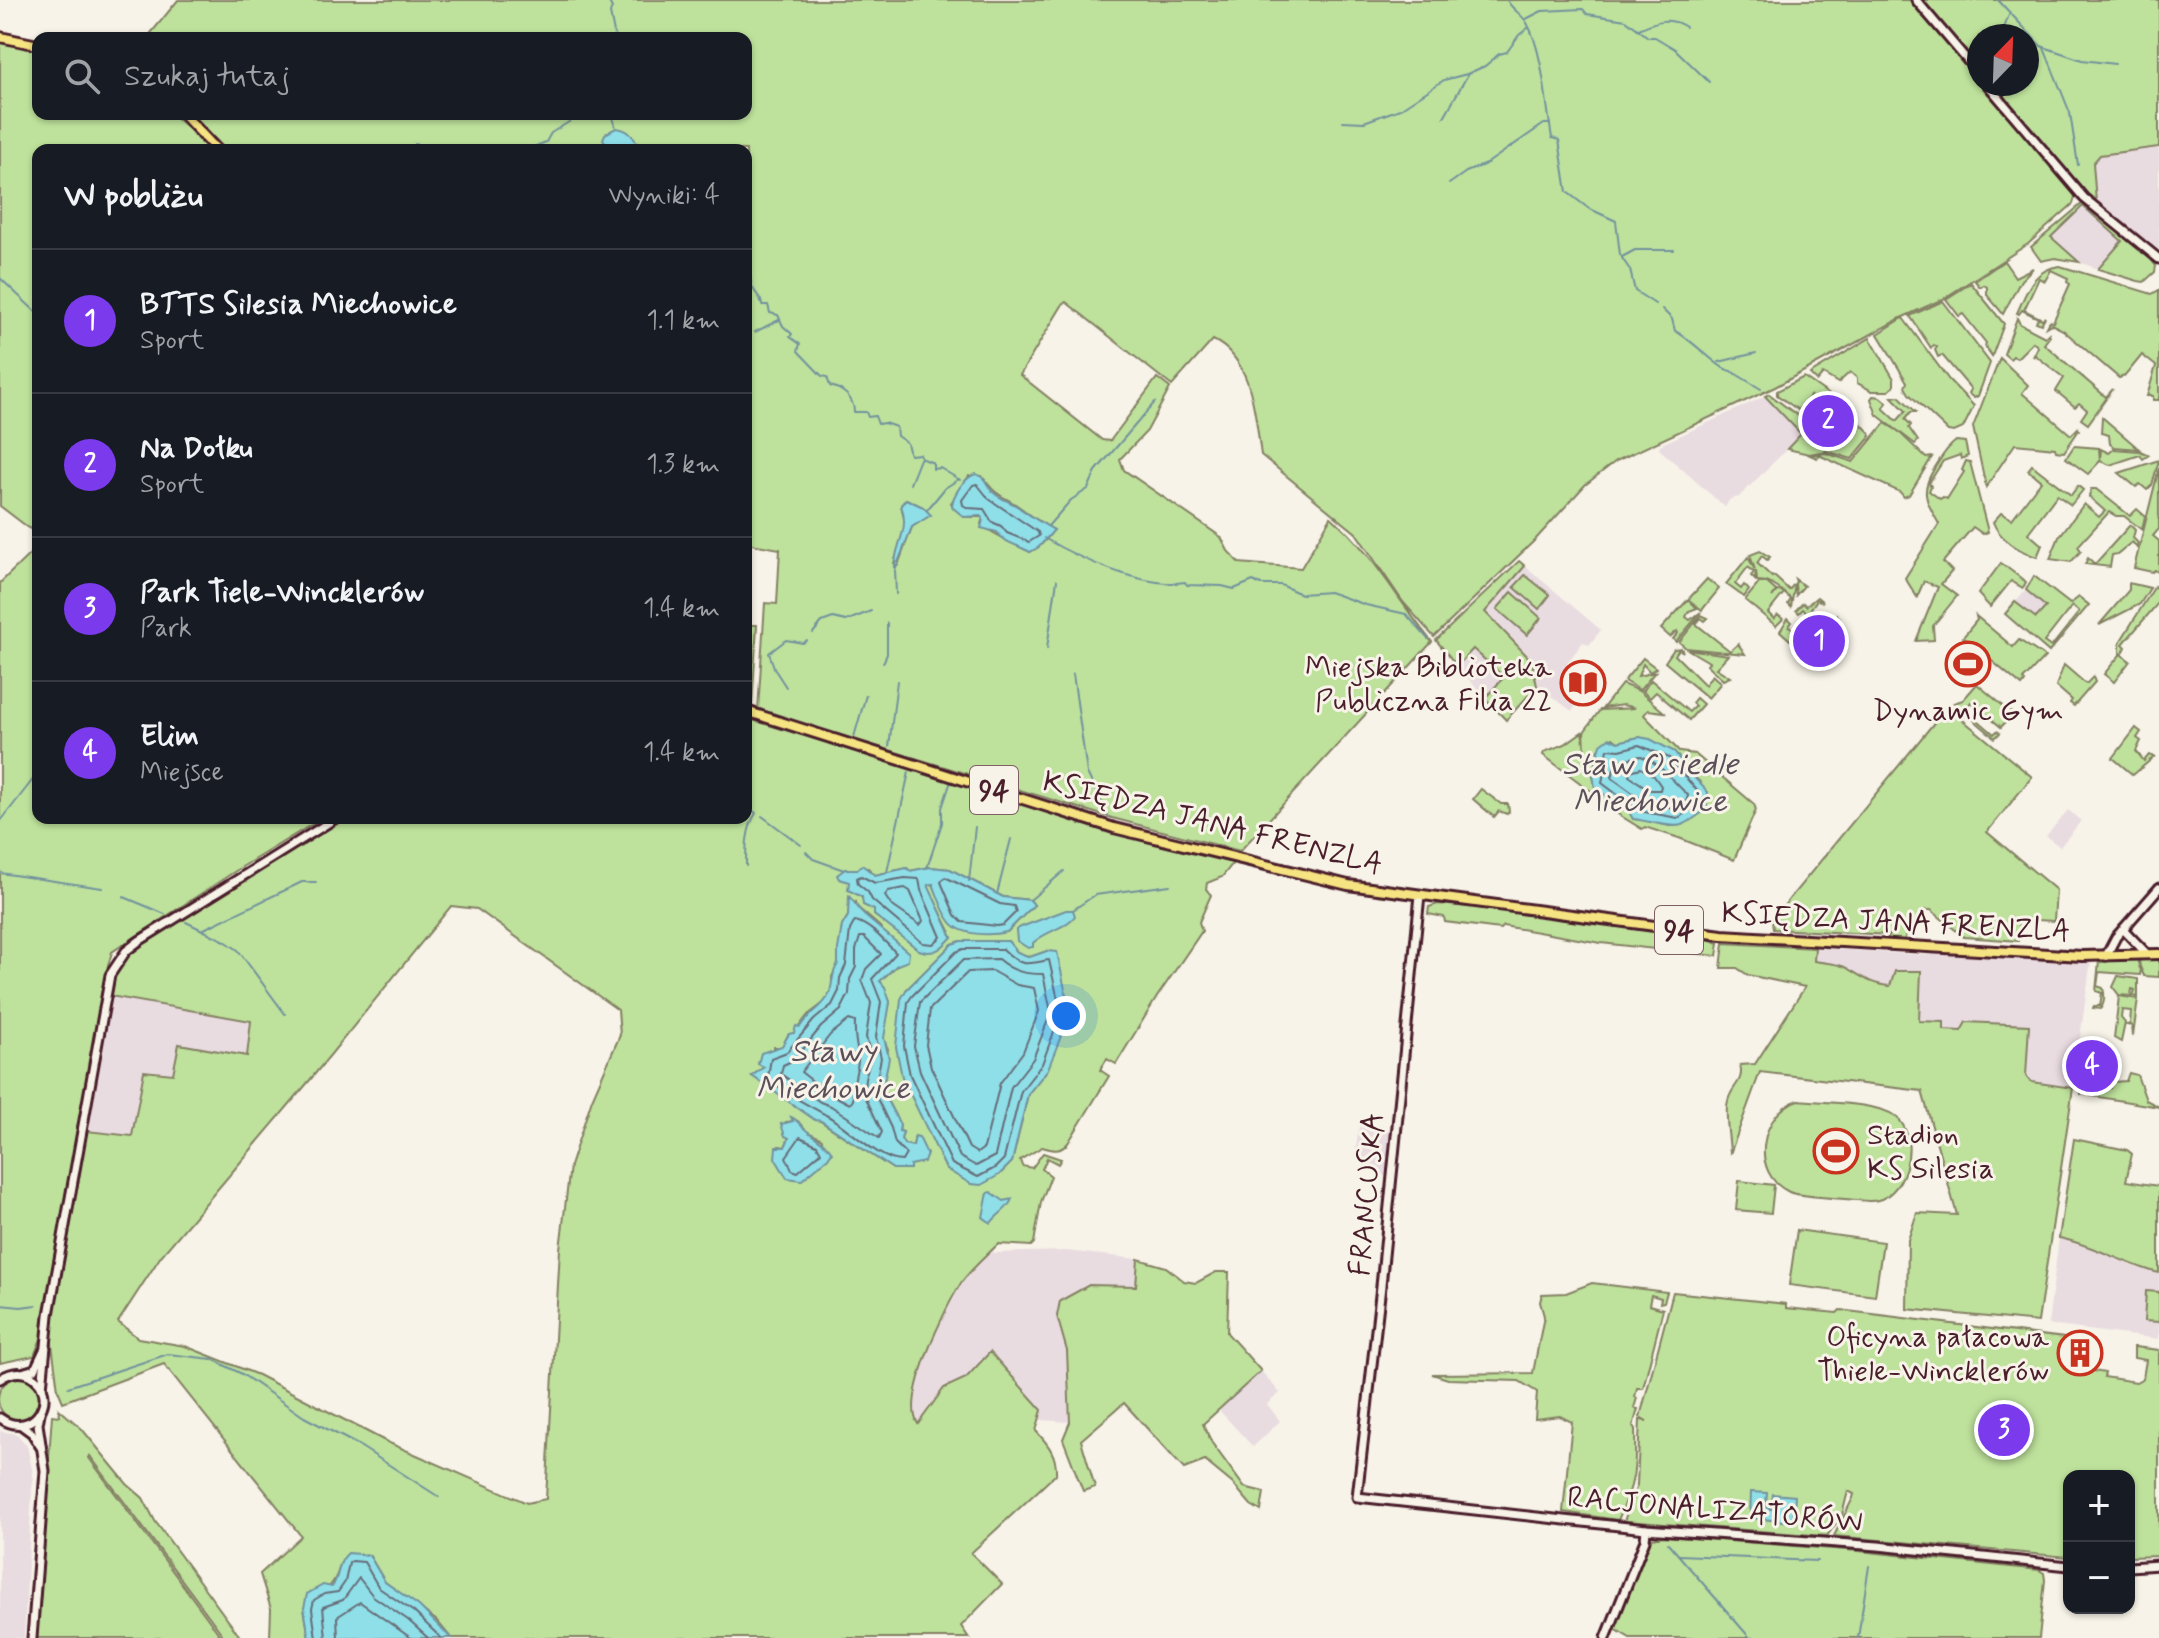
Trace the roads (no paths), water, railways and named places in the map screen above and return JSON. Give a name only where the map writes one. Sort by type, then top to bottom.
[{"type":"main road","points":[[0,37],[32,44]]},
{"type":"main road","points":[[189,120],[211,144]]},
{"type":"main road","name":"KSIĘDZA JANA FRENZLA","points":[[752,713],[1139,835],[1348,885],[1705,934],[2106,956],[2159,954]]},
{"type":"street","points":[[1916,0],[1967,60]]},
{"type":"street","points":[[1997,96],[2084,198],[2159,259]]},
{"type":"street","points":[[32,1638],[45,1471],[38,1427],[44,1401],[42,1388],[46,1344],[110,975],[116,963],[139,941],[326,824]]},
{"type":"street","points":[[2106,956],[2123,929],[2159,888]]},
{"type":"street","name":"FRANCUSKA","points":[[1357,1497],[1420,895]]},
{"type":"street","points":[[2123,929],[2146,953]]},
{"type":"street","points":[[3,1375],[35,1369],[46,1344]]},
{"type":"street","points":[[23,1373],[34,1378],[42,1388]]},
{"type":"street","points":[[21,1425],[40,1413]]},
{"type":"street","points":[[0,1418],[7,1423],[21,1425],[32,1433],[43,1452]]},
{"type":"street","name":"RACJONALIZATORÓW","points":[[1357,1497],[1646,1529],[1878,1546],[2063,1565]]},
{"type":"street","points":[[1606,1638],[1645,1540],[1646,1529]]},
{"type":"street","points":[[2135,1567],[2159,1565]]},
{"type":"water","points":[[616,128],[625,130],[637,144],[606,144],[603,139],[605,134]]},
{"type":"water","points":[[976,474],[996,495],[1054,530],[1039,547],[1030,552],[1007,541],[997,532],[981,528],[981,516],[964,517],[952,507],[960,487]]},
{"type":"water","points":[[906,499],[923,507],[931,515],[912,527],[895,570],[904,523],[901,505]]},
{"type":"water","name":"Staw Osiedle Miechowice","points":[[1639,737],[1675,752],[1708,792],[1706,810],[1677,826],[1633,819],[1629,812],[1595,788],[1593,774],[1601,744],[1609,738],[1618,742]]},
{"type":"water","points":[[862,865],[875,875],[907,868],[910,871],[930,867],[950,869],[1003,897],[1030,900],[1034,905],[1007,932],[976,934],[961,930],[950,921],[933,884],[928,885],[952,937],[937,950],[924,952],[874,915],[874,910],[863,905],[862,897],[848,890],[849,882],[839,879],[837,875],[845,869],[858,869]]},
{"type":"water","name":"Stawy Miechowice","points":[[849,896],[864,915],[909,953],[908,961],[897,965],[880,981],[890,1002],[884,1038],[889,1058],[882,1091],[900,1125],[899,1131],[903,1132],[901,1139],[904,1144],[913,1146],[915,1136],[919,1137],[927,1154],[924,1162],[910,1165],[910,1169],[893,1169],[752,1076],[764,1067],[758,1064],[761,1053],[782,1046],[796,1026],[800,1027],[827,998],[838,964]]},
{"type":"water","points":[[1073,910],[1075,916],[1038,939],[1033,947],[1028,948],[1017,941],[1016,930]]},
{"type":"water","name":"Stawy Miechowice","points":[[961,941],[1008,941],[1017,952],[1030,957],[1047,951],[1057,952],[1070,1013],[1048,1069],[1028,1094],[1012,1162],[999,1175],[981,1185],[971,1184],[946,1169],[902,1077],[896,1047],[901,999],[906,990],[952,944]]},
{"type":"water","points":[[791,1117],[832,1152],[802,1180],[787,1178],[775,1158],[776,1147],[785,1147],[789,1138],[785,1136],[781,1124],[793,1121]]},
{"type":"water","points":[[988,1193],[1004,1201],[1012,1199],[991,1223],[983,1217]]},
{"type":"water","points":[[1751,1492],[1767,1493],[1766,1507],[1771,1509],[1773,1494],[1795,1496],[1793,1522],[1750,1518]]},
{"type":"water","points":[[348,1553],[369,1555],[385,1582],[419,1606],[451,1638],[309,1638],[304,1608],[307,1594],[323,1585],[332,1587],[342,1560]]},
{"type":"waterway","points":[[608,0],[612,8],[614,32]]},
{"type":"waterway","points":[[1507,0],[1527,23],[1537,48],[1552,138],[1559,140],[1567,192],[1588,208],[1616,221],[1620,255],[1630,270],[1635,291],[1655,304]]},
{"type":"waterway","points":[[1998,0],[2041,46],[2082,60],[2115,64]]},
{"type":"waterway","points":[[1526,19],[1542,11],[1583,9],[1587,14],[1626,20],[1648,37],[1655,37],[1675,49],[1709,82]]},
{"type":"waterway","points":[[2006,24],[2009,15]]},
{"type":"waterway","points":[[1639,29],[1663,21],[1686,27]]},
{"type":"waterway","points":[[1343,121],[1364,122],[1400,109],[1444,80],[1485,66],[1499,54],[1507,52],[1528,28]]},
{"type":"waterway","points":[[2044,48],[2070,113],[2078,165]]},
{"type":"waterway","points":[[1444,117],[1467,76]]},
{"type":"waterway","points":[[541,144],[551,133],[572,120]]},
{"type":"waterway","points":[[614,120],[616,128]]},
{"type":"waterway","points":[[1449,184],[1466,172],[1486,164],[1544,124],[1550,124]]},
{"type":"waterway","points":[[1622,257],[1635,250],[1674,250]]},
{"type":"waterway","points":[[0,278],[32,308]]},
{"type":"waterway","points":[[752,283],[762,305],[768,305],[770,313],[778,315],[783,326],[792,334],[790,337],[800,344],[798,351],[822,376],[827,377],[830,386],[847,395],[854,412],[866,412],[868,417],[875,416],[878,424],[896,427],[897,436],[907,443],[910,455],[920,454],[921,458],[933,463],[933,469],[940,468],[960,480]]},
{"type":"waterway","points":[[1662,309],[1672,319],[1675,331],[1719,365],[1761,389]]},
{"type":"waterway","points":[[755,332],[779,320]]},
{"type":"waterway","points":[[1719,362],[1756,353]]},
{"type":"waterway","points":[[1048,526],[1071,500],[1088,489],[1096,471],[1155,402]]},
{"type":"waterway","points":[[910,484],[920,459]]},
{"type":"waterway","points":[[927,510],[945,488],[959,479]]},
{"type":"waterway","points":[[1044,538],[1093,563],[1151,581],[1234,589],[1253,581],[1261,585],[1281,585],[1301,594],[1329,592],[1406,614],[1428,639]]},
{"type":"waterway","points":[[895,569],[896,594]]},
{"type":"waterway","points":[[1047,648],[1057,580]]},
{"type":"waterway","points":[[813,633],[822,622],[833,618],[846,621],[871,611]]},
{"type":"waterway","points":[[883,663],[887,654],[887,623]]},
{"type":"waterway","points":[[786,687],[769,653],[786,640],[803,643],[807,640]]},
{"type":"waterway","points":[[1073,674],[1087,773],[1108,816]]},
{"type":"waterway","points":[[889,747],[897,681]]},
{"type":"waterway","points":[[854,737],[866,695]]},
{"type":"waterway","points":[[887,872],[909,772]]},
{"type":"waterway","points":[[0,822],[32,781]]},
{"type":"waterway","points":[[927,868],[942,823],[942,808],[951,781]]},
{"type":"waterway","points":[[752,810],[756,813],[752,822]]},
{"type":"waterway","points":[[762,816],[801,845]]},
{"type":"waterway","points":[[746,866],[751,824]]},
{"type":"waterway","points":[[969,881],[975,827]]},
{"type":"waterway","points":[[997,894],[1011,839]]},
{"type":"waterway","points":[[806,852],[813,859],[844,870]]},
{"type":"waterway","points":[[1030,900],[1064,871]]},
{"type":"waterway","points":[[0,873],[102,888]]},
{"type":"waterway","points":[[204,929],[302,882],[316,882]]},
{"type":"waterway","points":[[1073,910],[1095,895],[1170,885]]},
{"type":"waterway","points":[[124,897],[165,914]]},
{"type":"waterway","points":[[186,922],[238,950],[285,1014]]},
{"type":"waterway","points":[[0,1305],[36,1305]]},
{"type":"waterway","points":[[68,1387],[168,1354],[212,1359],[242,1374],[304,1417],[358,1445],[439,1497]]},
{"type":"waterway","points":[[1668,1543],[1750,1638]]},
{"type":"waterway","points":[[1679,1555],[1817,1561]]},
{"type":"waterway","points":[[1858,1638],[1869,1566]]},
{"type":"place","name":"Na Dołku","points":[[1828,421]]},
{"type":"place","name":"BTTS Silesia Miechowice","points":[[1819,641]]},
{"type":"place","name":"Dynamic Gym","points":[[1968,664]]},
{"type":"place","name":"Miejska Biblioteka Publiczna Filia 22","points":[[1583,683]]},
{"type":"place","name":"Elim","points":[[2092,1066]]},
{"type":"place","name":"Stadion KS Silesia","points":[[1836,1151]]},
{"type":"place","name":"Oficyna pałacowa Thiele-Wincklerów","points":[[2080,1353]]},
{"type":"place","name":"Park Tiele-Wincklerów","points":[[2004,1430]]}]
